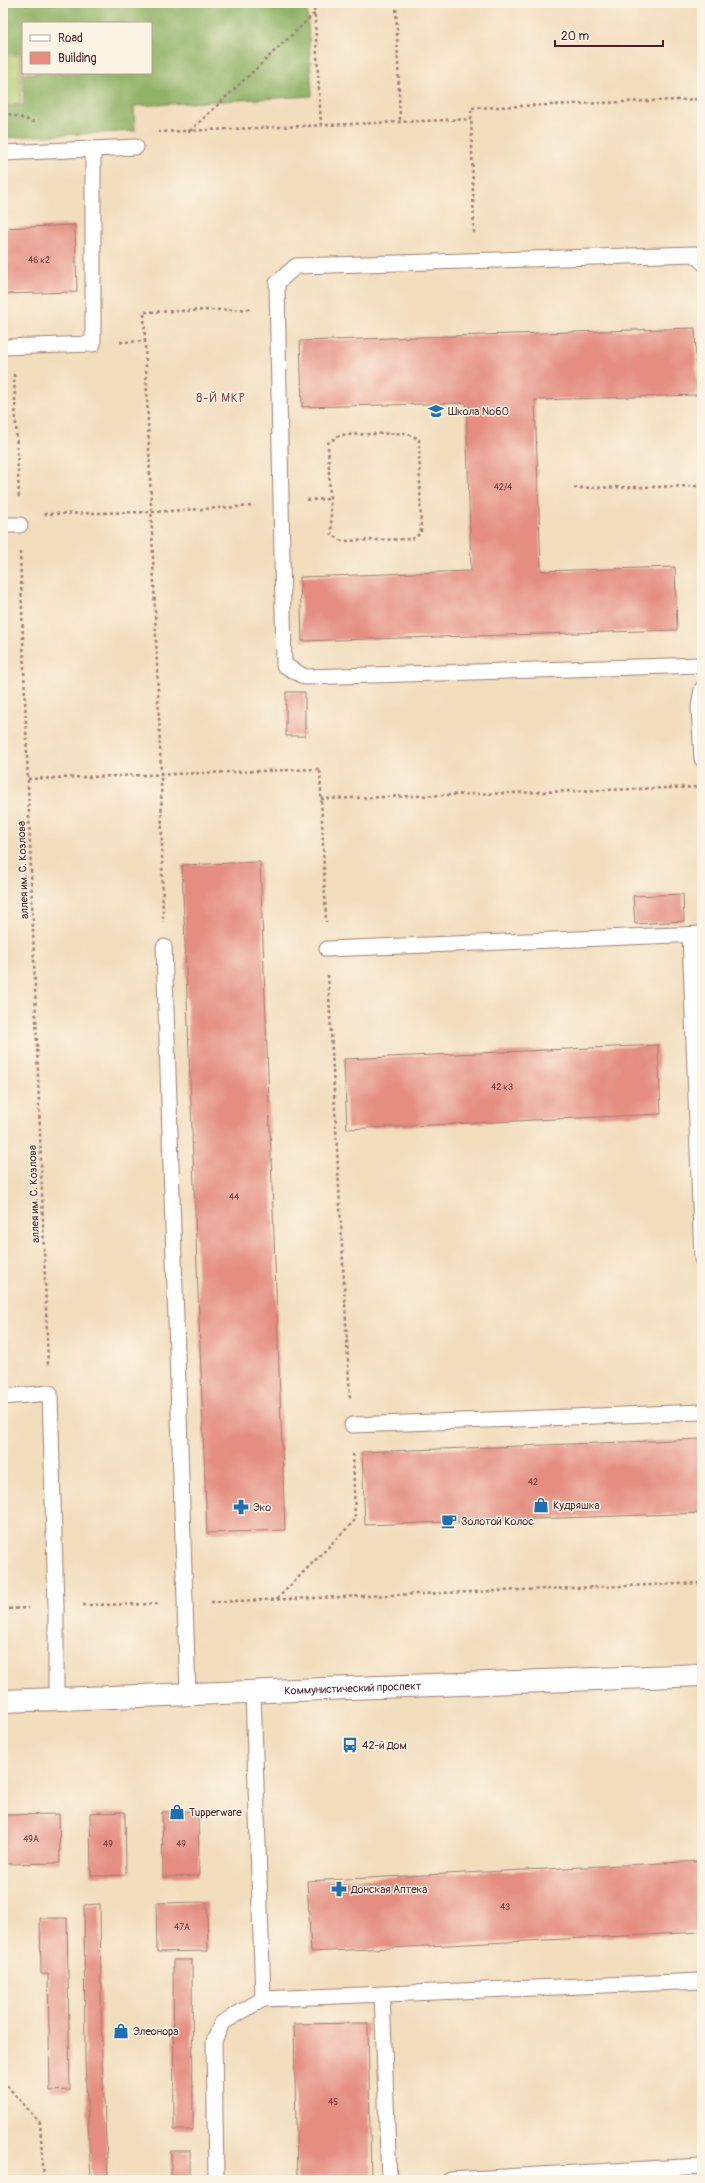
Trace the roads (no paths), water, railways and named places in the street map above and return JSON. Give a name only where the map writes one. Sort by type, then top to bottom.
[{"type":"main road","name":"Коммунистический проспект","points":[[3,1702],[702,1675]]},
{"type":"lane","points":[[3,153],[136,147]]},
{"type":"lane","points":[[8,347],[93,344],[93,149]]},
{"type":"lane","points":[[702,262],[695,254],[296,266],[277,283],[284,665],[305,677],[702,665]]},
{"type":"lane","points":[[3,525],[20,525]]},
{"type":"lane","points":[[702,689],[699,707],[702,759]]},
{"type":"lane","points":[[327,949],[696,934],[702,1259]]},
{"type":"lane","points":[[164,947],[188,1695]]},
{"type":"lane","points":[[3,1397],[50,1393],[56,1606],[56,1700]]},
{"type":"lane","points":[[352,1425],[702,1412]]},
{"type":"lane","points":[[253,1693],[263,1999]]},
{"type":"lane","points":[[216,2180],[214,2041],[222,2023],[263,1999],[702,1981]]},
{"type":"lane","points":[[382,1994],[389,2180]]},
{"type":"lane","points":[[450,2180],[520,2178],[702,2166]]},
{"type":"place","name":"Школа №60","points":[[436,411]]},
{"type":"place","name":"Кудряшка","points":[[541,1505]]},
{"type":"place","name":"Эко","points":[[241,1507]]},
{"type":"place","name":"Золотой Колос","points":[[449,1521]]},
{"type":"place","name":"42-й Дом","points":[[350,1745]]},
{"type":"place","name":"Tupperware","points":[[177,1812]]},
{"type":"place","name":"Донская Аптека","points":[[339,1889]]},
{"type":"place","name":"Элеонора","points":[[121,2031]]},
{"type":"district","name":"8-Й МКР","points":[[221,398]]}]
